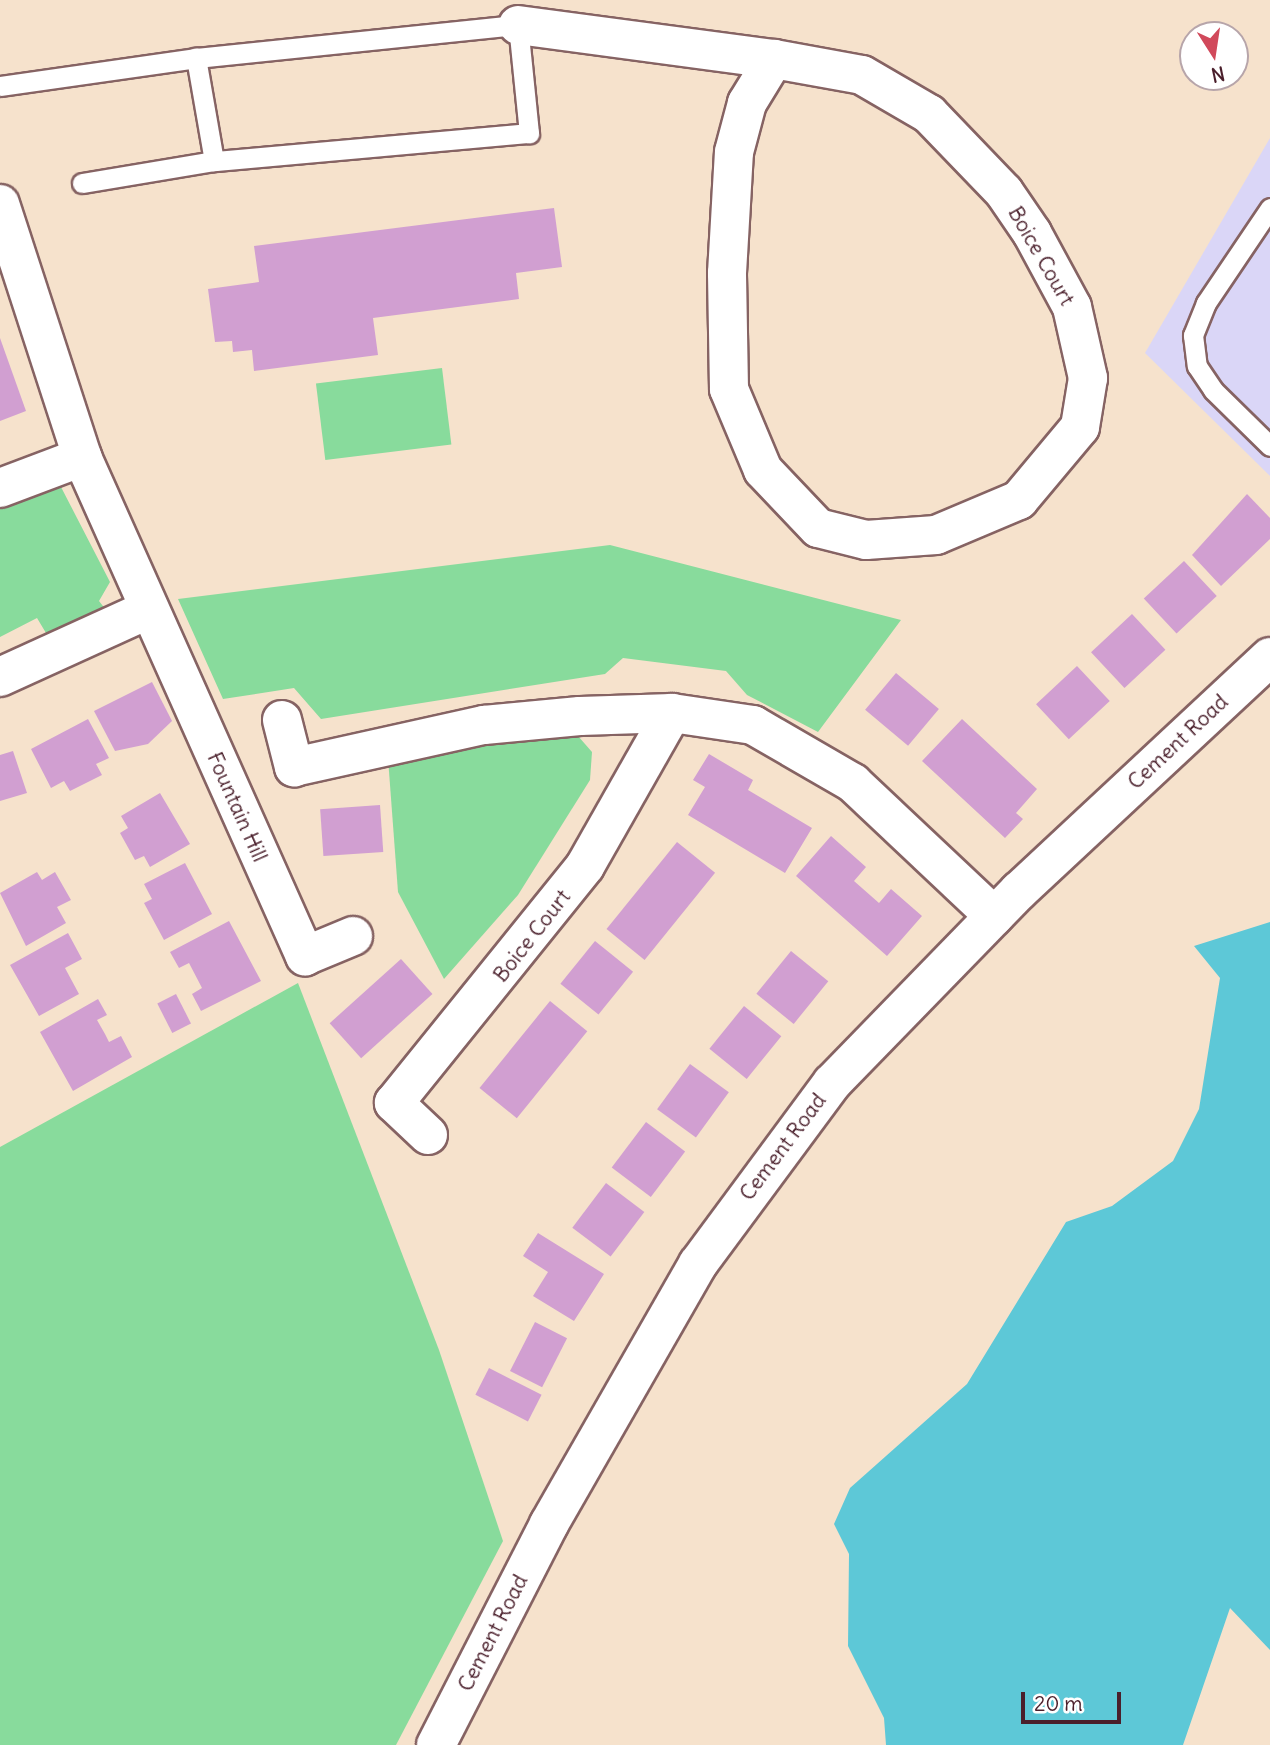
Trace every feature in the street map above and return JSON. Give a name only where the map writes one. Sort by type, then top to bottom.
[{"type":"street","name":"Boice Court","points":[[518,25],[774,59],[862,75],[929,114],[1032,233],[1072,307],[1088,378],[1080,427],[1019,500],[936,535],[866,540],[818,528],[790,504],[763,470],[729,389],[734,152],[747,103],[774,59]]},
{"type":"street","name":"Fountain Hill","points":[[0,204],[82,457],[147,610],[305,956],[353,936]]},
{"type":"street","points":[[0,488],[82,457]]},
{"type":"street","points":[[0,677],[147,610]]},
{"type":"street","name":"Cement Road","points":[[436,1745],[549,1524],[698,1264],[832,1083],[994,916],[1270,657]]},
{"type":"street","name":"Boice Court","points":[[428,1135],[394,1103],[586,866],[672,713]]},
{"type":"street","points":[[282,720],[294,767],[484,725],[672,713],[753,725],[853,783],[994,916]]},
{"type":"lane","points":[[0,86],[196,58],[518,25],[529,133],[214,161],[82,183]]},
{"type":"lane","points":[[196,58],[214,161]]},
{"type":"lane","points":[[1270,208],[1206,303],[1193,335],[1197,366],[1213,390],[1270,446]]},
{"type":"shaded area","points":[[1270,138],[1270,476],[1145,353]]},
{"type":"green space","points":[[442,368],[451,444],[325,460],[316,383]]},
{"type":"green space","points":[[61,487],[110,582],[99,601],[106,610],[52,643],[37,618],[0,637],[0,507]]},
{"type":"green space","points":[[610,545],[901,620],[818,732],[747,695],[726,671],[623,658],[605,674],[321,719],[294,688],[223,699],[178,599]]},
{"type":"green space","points":[[545,729],[578,736],[592,752],[590,780],[518,895],[444,979],[398,892],[388,758]]},
{"type":"green space","points":[[298,983],[439,1350],[503,1541],[396,1745],[0,1745],[0,1147]]},
{"type":"water","points":[[1270,922],[1270,1650],[1230,1608],[1183,1745],[886,1745],[884,1718],[848,1646],[849,1554],[834,1524],[850,1488],[967,1384],[1066,1222],[1112,1206],[1173,1161],[1199,1109],[1220,978],[1194,946]]},
{"type":"building","points":[[554,208],[562,267],[516,273],[519,299],[373,318],[378,355],[254,371],[252,350],[233,352],[232,341],[215,342],[208,289],[259,282],[254,246]]},
{"type":"building","points":[[0,338],[26,411],[0,421]]},
{"type":"building","points":[[1247,494],[1270,518],[1270,539],[1221,586],[1192,555]]},
{"type":"building","points":[[1184,561],[1217,596],[1177,634],[1144,599]]},
{"type":"building","points":[[1132,614],[1165,650],[1124,688],[1091,652]]},
{"type":"building","points":[[1077,666],[1110,701],[1069,739],[1036,704]]},
{"type":"building","points":[[896,673],[939,709],[908,746],[865,710]]},
{"type":"building","points":[[152,682],[172,721],[148,744],[115,751],[94,711]]},
{"type":"building","points":[[88,719],[109,758],[96,764],[102,775],[70,791],[64,781],[51,788],[31,749]]},
{"type":"building","points":[[962,719],[1037,789],[1016,813],[1023,819],[1005,838],[922,761]]},
{"type":"building","points":[[13,751],[27,793],[0,801],[0,755]]},
{"type":"building","points":[[709,754],[753,780],[748,790],[812,828],[785,873],[688,815],[705,787],[693,780]]},
{"type":"building","points":[[160,793],[190,844],[150,867],[144,856],[135,860],[120,833],[128,828],[121,816]]},
{"type":"building","points":[[380,805],[383,852],[323,856],[320,809]]},
{"type":"building","points":[[831,836],[866,867],[854,881],[879,903],[891,889],[922,916],[887,956],[796,876]]},
{"type":"building","points":[[677,842],[715,873],[645,960],[607,929]]},
{"type":"building","points":[[185,863],[212,914],[164,940],[144,903],[152,899],[144,884]]},
{"type":"building","points":[[37,872],[42,880],[55,872],[71,900],[57,907],[66,923],[26,946],[0,893]]},
{"type":"building","points":[[229,921],[261,981],[201,1011],[192,994],[202,988],[189,963],[179,968],[170,952]]},
{"type":"building","points":[[68,933],[82,959],[65,968],[79,994],[39,1016],[10,965]]},
{"type":"building","points":[[595,941],[633,972],[598,1015],[560,984]]},
{"type":"building","points":[[791,951],[828,981],[794,1024],[756,994]]},
{"type":"building","points":[[401,959],[432,994],[361,1058],[330,1023]]},
{"type":"building","points":[[176,994],[191,1023],[172,1033],[157,1004]]},
{"type":"building","points":[[98,999],[107,1015],[97,1020],[109,1042],[121,1036],[132,1057],[73,1091],[40,1032]]},
{"type":"building","points":[[550,1001],[587,1031],[517,1118],[480,1088]]},
{"type":"building","points":[[744,1006],[781,1036],[747,1079],[709,1049]]},
{"type":"building","points":[[690,1064],[729,1092],[696,1138],[657,1109]]},
{"type":"building","points":[[646,1122],[685,1151],[651,1197],[612,1168]]},
{"type":"building","points":[[606,1183],[644,1212],[611,1257],[572,1228]]},
{"type":"building","points":[[538,1233],[604,1274],[574,1321],[533,1296],[548,1272],[523,1256]]},
{"type":"building","points":[[535,1322],[567,1338],[542,1387],[510,1371]]},
{"type":"building","points":[[489,1368],[542,1395],[528,1422],[475,1395]]}]
